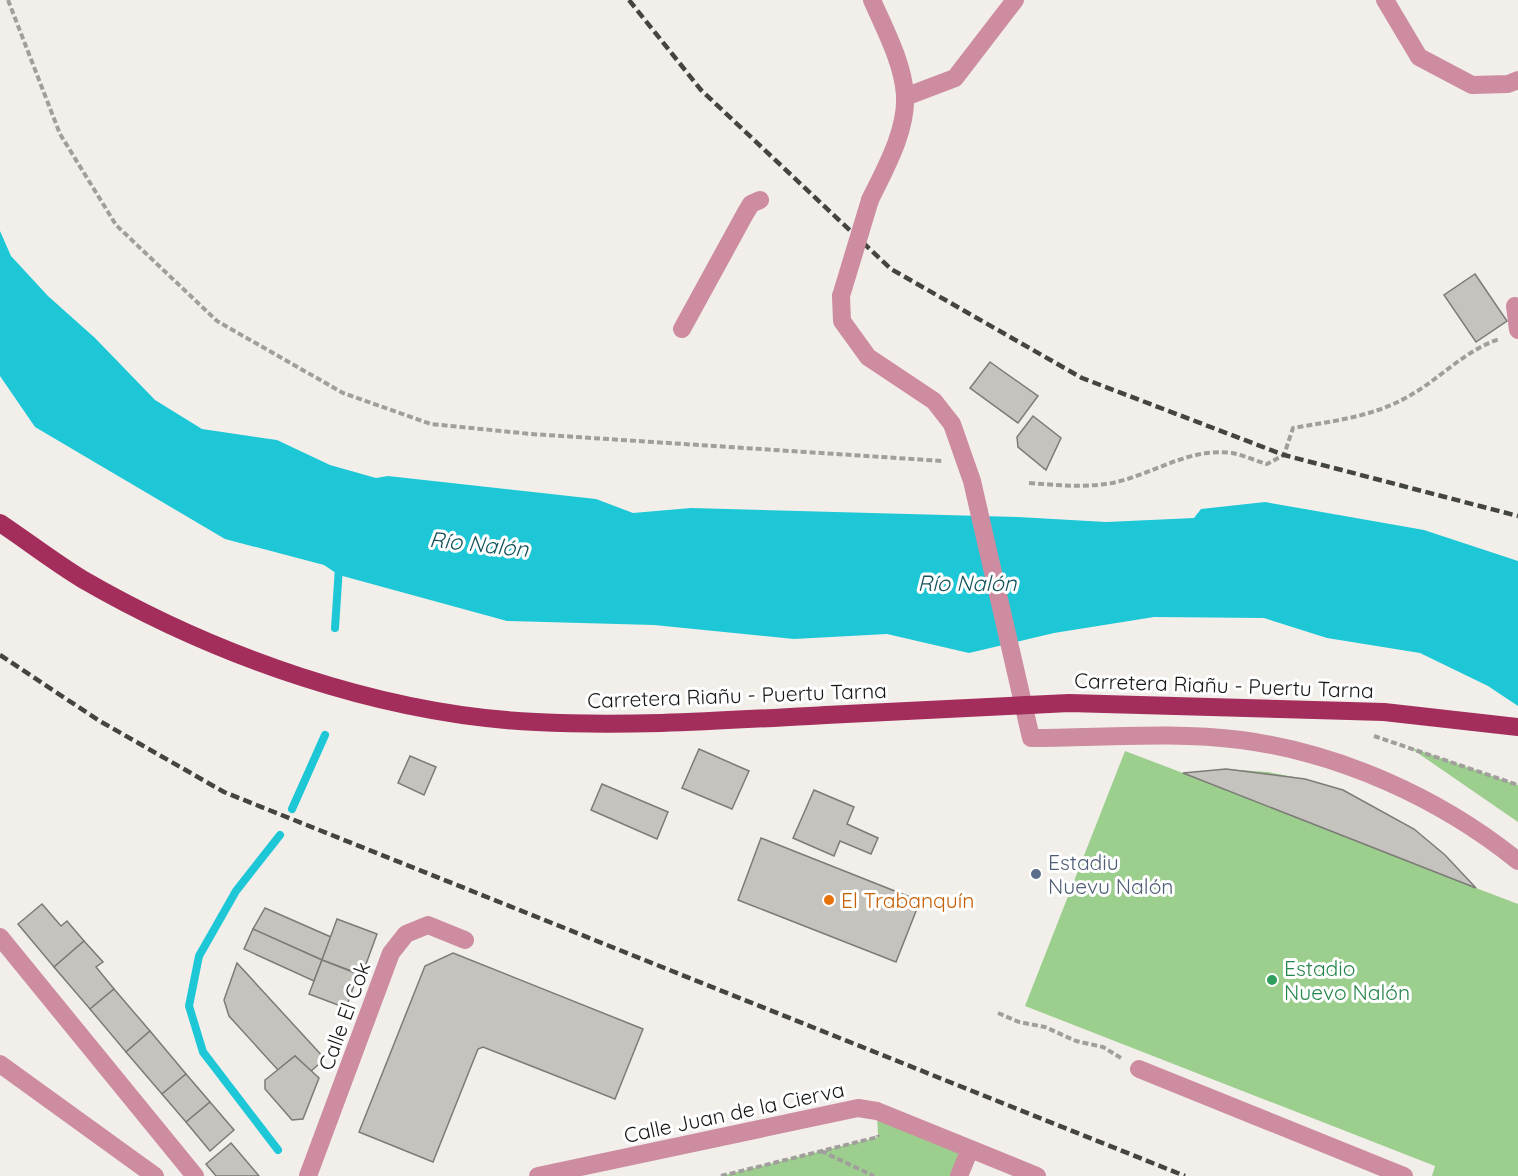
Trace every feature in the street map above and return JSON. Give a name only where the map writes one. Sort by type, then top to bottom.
[{"type":"main road","name":"Carretera Riañu - Puertu Tarna","points":[[0,523],[81,578],[176,629],[243,657],[342,689],[439,711],[535,722],[669,723],[1069,703],[1384,712],[1518,727]]},
{"type":"street","points":[[872,0],[897,60],[905,97],[899,134],[870,200],[841,296],[842,321],[852,339],[868,357],[934,402],[952,424],[969,473],[1031,738],[1191,736],[1240,740],[1288,748],[1348,765],[1421,800],[1496,844],[1518,861]]},
{"type":"street","points":[[905,97],[955,78],[1015,0]]},
{"type":"street","points":[[1385,0],[1419,57],[1472,85],[1508,84],[1518,80]]},
{"type":"street","points":[[682,329],[751,204],[760,200]]},
{"type":"street","points":[[1513,334],[1515,306]]},
{"type":"street","name":"Calle El Cok","points":[[308,1176],[391,953],[406,934],[428,926],[465,940]]},
{"type":"street","points":[[0,938],[195,1176]]},
{"type":"street","points":[[0,1064],[155,1176]]},
{"type":"street","points":[[1140,1070],[1404,1176]]},
{"type":"street","name":"Calle Juan de la Cierva","points":[[538,1176],[858,1108],[877,1111],[1037,1176]]},
{"type":"street","points":[[959,1176],[970,1149]]},
{"type":"path","points":[[8,0],[60,134],[116,225],[217,321],[343,393],[431,424],[531,435],[922,458],[969,473]]},
{"type":"path","points":[[1029,483],[1082,487],[1114,482],[1178,460],[1209,453],[1232,453],[1267,464],[1284,455],[1293,428],[1374,414],[1410,396],[1484,344],[1513,334]]},
{"type":"path","points":[[1409,747],[1518,785]]},
{"type":"path","points":[[1510,782],[1518,790]]},
{"type":"path","points":[[998,1013],[1019,1022],[1046,1027],[1076,1041],[1103,1047],[1140,1070]]},
{"type":"path","points":[[721,1176],[878,1137],[877,1111]]},
{"type":"path","points":[[821,1151],[874,1176]]},
{"type":"green space","points":[[1409,747],[1518,785],[1518,822]]},
{"type":"green space","name":"Estadio Nuevo Nalón","points":[[1125,751],[1183,773],[1226,769],[1268,772],[1305,779],[1343,790],[1414,829],[1445,855],[1476,888],[1518,904],[1518,1176],[1432,1176],[1435,1166],[1025,1006]]},
{"type":"green space","points":[[877,1111],[970,1149],[959,1176],[721,1176],[878,1137]]},
{"type":"water","name":"Río Nalón","points":[[0,231],[11,256],[48,296],[95,338],[155,400],[202,429],[277,440],[330,465],[376,478],[388,476],[596,499],[633,513],[691,508],[1018,517],[1106,522],[1194,518],[1201,509],[1265,502],[1424,530],[1518,561],[1518,706],[1488,686],[1420,653],[1327,638],[1264,618],[1154,617],[1054,633],[969,653],[887,634],[794,639],[654,625],[507,621],[339,575],[324,565],[225,539],[35,427],[0,376]]},
{"type":"building","points":[[1475,274],[1507,321],[1476,342],[1444,295]]},
{"type":"building","points":[[990,362],[1038,396],[1018,423],[970,388]]},
{"type":"building","points":[[1033,416],[1061,438],[1046,470],[1018,447],[1017,437]]},
{"type":"building","points":[[699,749],[749,771],[732,809],[682,788]]},
{"type":"building","points":[[410,756],[436,767],[424,795],[398,783]]},
{"type":"building","points":[[1226,769],[1305,779],[1343,790],[1414,829],[1445,855],[1476,888],[1183,773]]},
{"type":"building","points":[[602,784],[668,812],[657,839],[591,810]]},
{"type":"building","points":[[814,790],[854,807],[847,824],[878,838],[871,854],[840,841],[834,856],[793,838]]},
{"type":"building","name":"El Trabanquín","points":[[761,838],[920,901],[896,962],[738,900]]},
{"type":"building","points":[[42,904],[61,926],[67,921],[84,941],[54,967],[18,924]]},
{"type":"building","points":[[265,908],[331,937],[322,960],[253,929]]},
{"type":"building","points":[[337,919],[377,934],[362,975],[322,960]]},
{"type":"building","points":[[253,929],[322,960],[314,981],[244,949]]},
{"type":"building","points":[[84,941],[103,962],[96,967],[114,989],[90,1009],[54,967]]},
{"type":"building","points":[[453,953],[643,1029],[615,1099],[483,1047],[478,1049],[433,1162],[359,1132],[425,966]]},
{"type":"building","points":[[322,960],[358,974],[346,1008],[309,994]]},
{"type":"building","points":[[237,963],[325,1059],[311,1071],[295,1056],[278,1070],[229,1016],[224,1000]]},
{"type":"building","points":[[114,989],[150,1031],[126,1052],[90,1009]]},
{"type":"building","points":[[150,1031],[186,1074],[162,1094],[126,1052]]},
{"type":"building","points":[[295,1056],[319,1078],[303,1119],[292,1120],[265,1089],[265,1080]]},
{"type":"building","points":[[186,1074],[210,1102],[186,1122],[162,1094]]},
{"type":"building","points":[[210,1102],[234,1130],[210,1151],[186,1122]]},
{"type":"building","points":[[231,1143],[259,1176],[216,1176],[206,1164]]},
{"type":"waterway","points":[[335,628],[339,567]]},
{"type":"waterway","points":[[292,809],[325,735]]},
{"type":"waterway","points":[[278,1150],[203,1052],[189,1006],[199,956],[236,891],[280,835]]},
{"type":"railway","points":[[629,0],[701,90],[891,269],[1082,378],[1284,455],[1518,516]]},
{"type":"railway","points":[[0,655],[98,720],[224,792],[1185,1176]]},
{"type":"place","name":"Estadiu Nuevu Nalón","points":[[1036,874]]},
{"type":"place","name":"El Trabanquín","points":[[829,900]]},
{"type":"place","name":"Estadio Nuevo Nalón","points":[[1272,980]]}]
